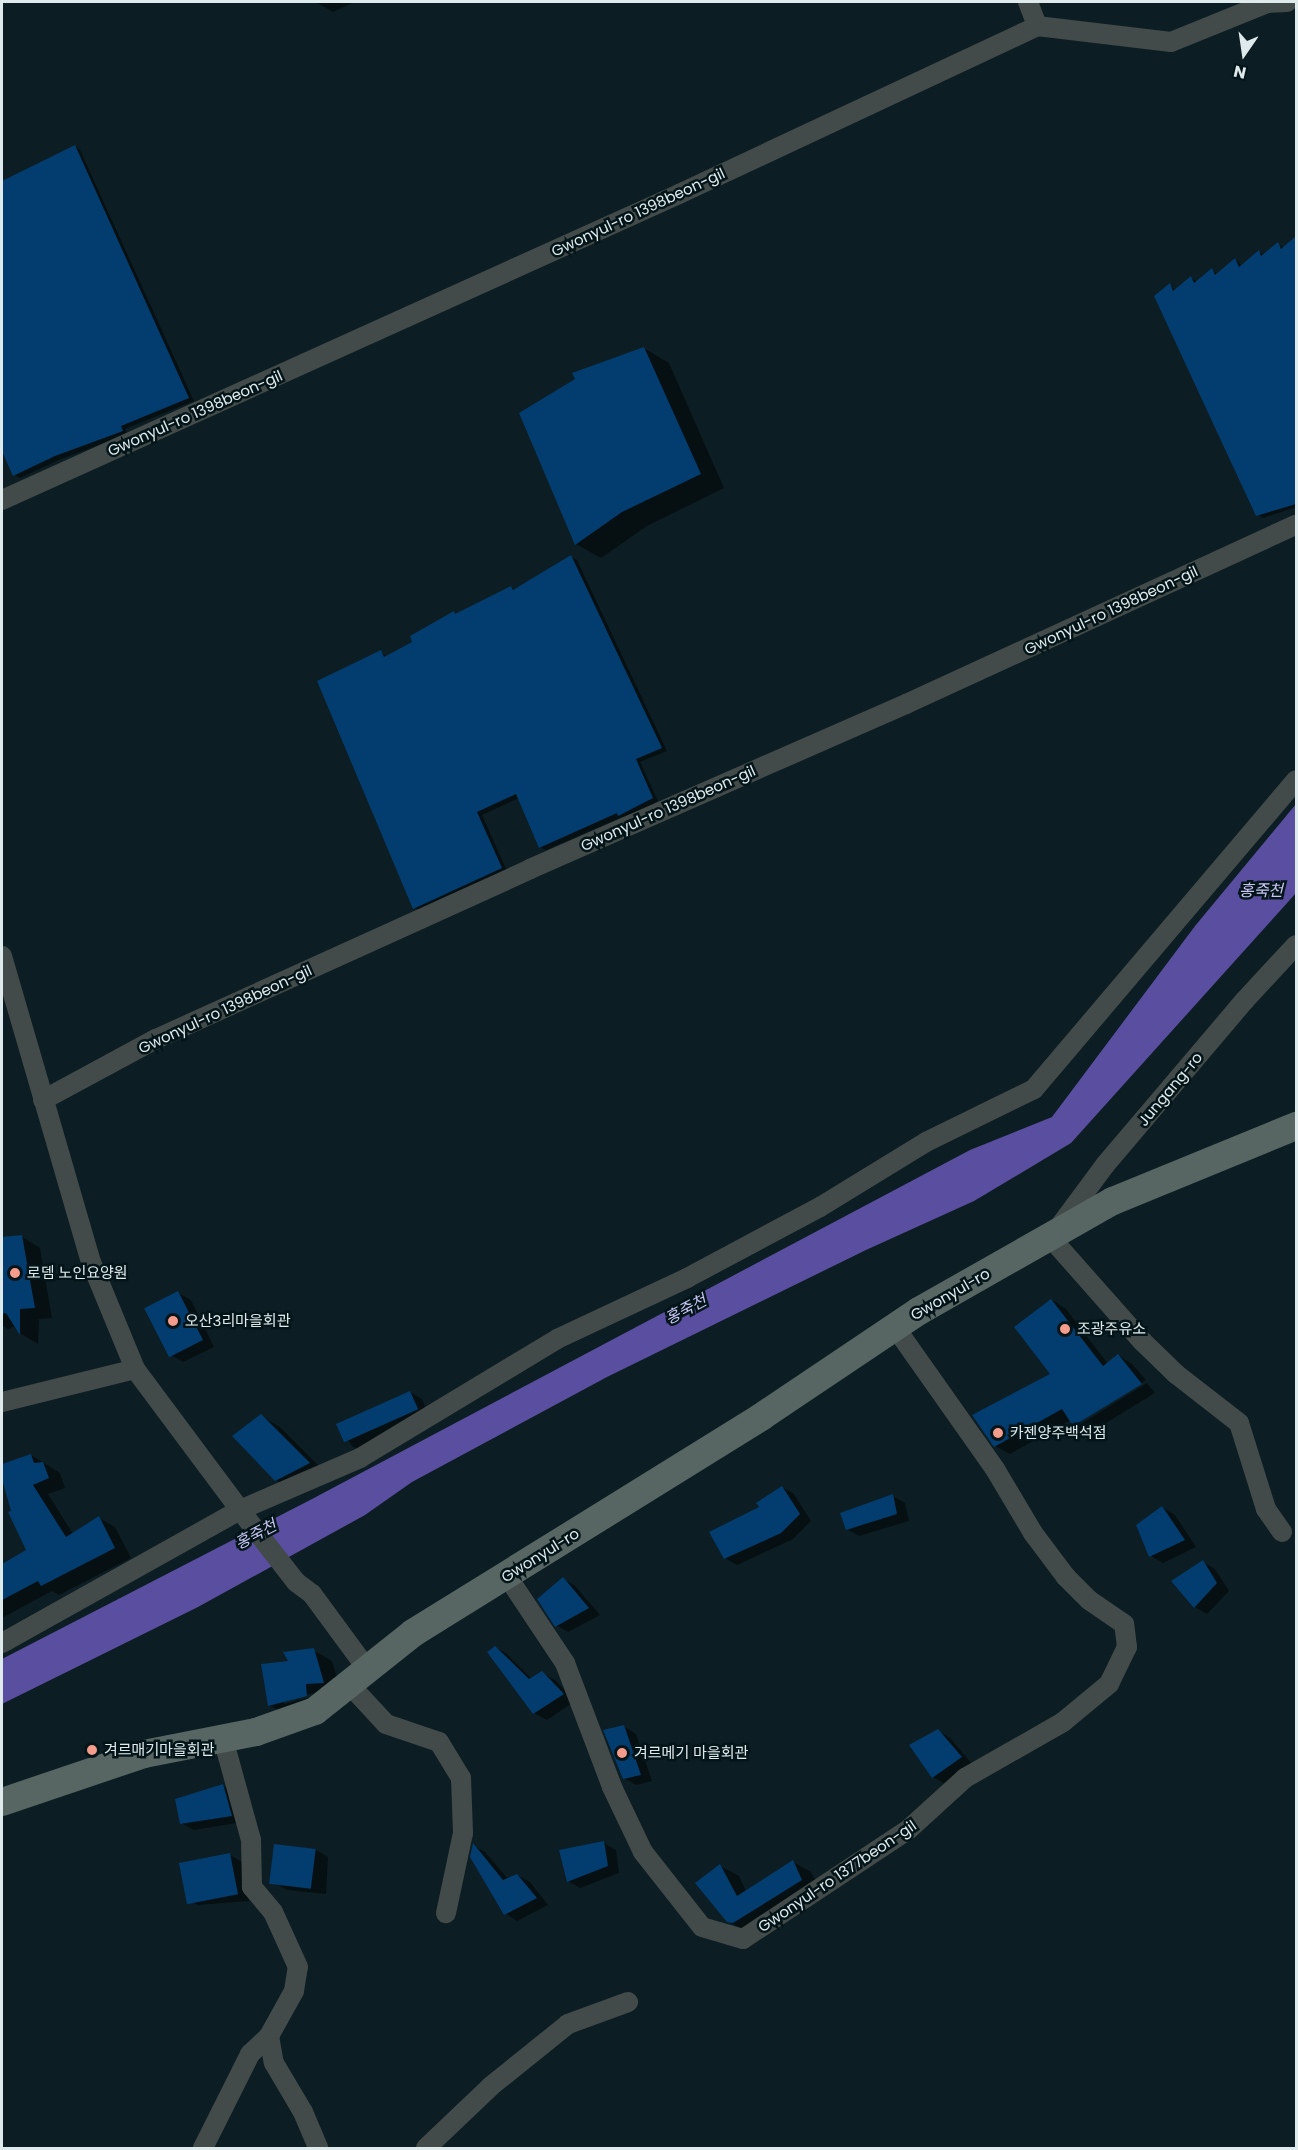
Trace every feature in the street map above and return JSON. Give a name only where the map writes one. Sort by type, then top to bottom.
[{"type":"main road","name":"Gwonyul-ro","points":[[2,1802],[144,1754],[256,1732],[315,1711],[413,1633],[761,1417],[895,1327],[1113,1201],[1296,1126]]},
{"type":"street","points":[[1028,2],[1037,26],[1171,42],[1267,3],[1287,2]]},
{"type":"street","name":"Gwonyul-ro 1398beon-gil","points":[[2,500],[679,194],[1037,26]]},
{"type":"street","name":"Gwonyul-ro 1398beon-gil","points":[[43,1100],[167,1034],[530,869],[906,704],[1296,525]]},
{"type":"street","points":[[2,1643],[240,1510],[360,1458],[558,1339],[687,1278],[820,1207],[926,1142],[1034,1089],[1296,780]]},
{"type":"street","name":"Jungang-ro","points":[[1051,1238],[1106,1165],[1245,1000],[1296,945]]},
{"type":"street","points":[[2,956],[91,1262],[135,1369],[296,1582],[312,1594],[386,1724],[440,1742],[460,1779],[463,1833],[446,1913]]},
{"type":"street","points":[[1051,1238],[1142,1341],[1176,1374],[1239,1423],[1266,1509],[1282,1532]]},
{"type":"street","name":"Gwonyul-ro 1377beon-gil","points":[[507,1575],[565,1664],[612,1787],[643,1852],[702,1927],[743,1939],[909,1829],[964,1778],[1063,1722],[1109,1684],[1127,1647],[1124,1624],[1089,1600],[1066,1576],[1033,1533],[994,1469],[895,1327]]},
{"type":"street","points":[[2,1402],[135,1369]]},
{"type":"street","points":[[203,2148],[250,2054],[268,2036],[294,1990],[298,1967],[273,1912],[252,1887],[251,1840],[224,1738]]},
{"type":"street","points":[[426,2148],[491,2086],[568,2024],[628,2002]]},
{"type":"street","points":[[268,2036],[274,2063],[303,2112],[318,2148]]},
{"type":"water","name":"홍죽천","points":[[1296,804],[1296,893],[1071,1143],[974,1201],[866,1250],[607,1377],[412,1482],[365,1515],[198,1607],[2,1704],[2,1659],[312,1499],[970,1150],[1052,1117],[1195,926]]},
{"type":"building","points":[[75,145],[189,398],[121,426],[123,431],[55,456],[13,476],[2,451],[2,181]]},
{"type":"building","points":[[1296,236],[1296,504],[1256,516],[1154,296],[1170,283],[1173,291],[1191,276],[1194,283],[1212,268],[1215,275],[1235,258],[1239,267],[1259,250],[1261,256],[1278,242],[1281,249]]},
{"type":"building","points":[[644,347],[701,474],[622,512],[575,545],[519,413],[575,379],[572,373]]},
{"type":"building","points":[[571,555],[662,748],[636,759],[653,798],[618,816],[617,813],[539,848],[516,794],[477,812],[502,868],[413,909],[317,681],[381,650],[384,657],[412,642],[410,636],[454,611],[455,614],[511,586],[513,590]]},
{"type":"building","name":"로뎀 노인요양원","points":[[22,1235],[35,1308],[20,1309],[20,1335],[6,1313],[2,1314],[2,1237]]},
{"type":"building","name":"오산3리마을회관","points":[[178,1291],[203,1340],[169,1357],[144,1308]]},
{"type":"building","points":[[1051,1299],[1103,1366],[1118,1354],[1142,1384],[1073,1426],[1062,1409],[994,1447],[972,1415],[1050,1374],[1014,1327]]},
{"type":"building","points":[[410,1391],[418,1409],[344,1442],[336,1424]]},
{"type":"building","points":[[261,1414],[310,1463],[275,1481],[232,1436]]},
{"type":"building","points":[[31,1454],[34,1463],[43,1462],[49,1478],[33,1485],[66,1537],[99,1516],[115,1548],[41,1586],[38,1581],[2,1600],[2,1564],[26,1550],[8,1512],[11,1511],[2,1479],[2,1464]]},
{"type":"building","points":[[782,1486],[800,1514],[781,1533],[724,1559],[709,1532],[759,1507],[756,1503]]},
{"type":"building","points":[[893,1494],[897,1514],[846,1530],[840,1513]]},
{"type":"building","points":[[1162,1506],[1185,1540],[1149,1557],[1136,1525]]},
{"type":"building","points":[[1203,1560],[1217,1583],[1194,1608],[1171,1581]]},
{"type":"building","points":[[563,1577],[589,1608],[555,1627],[537,1599]]},
{"type":"building","points":[[495,1646],[529,1679],[542,1671],[564,1694],[533,1714],[487,1652]]},
{"type":"building","points":[[314,1648],[324,1683],[306,1684],[307,1696],[268,1706],[261,1664],[288,1661],[283,1652]]},
{"type":"building","name":"겨르메기 마을회관","points":[[624,1725],[641,1775],[623,1779],[603,1730]]},
{"type":"building","points":[[938,1729],[962,1757],[932,1778],[909,1745]]},
{"type":"building","points":[[223,1784],[232,1816],[180,1824],[175,1799]]},
{"type":"building","points":[[604,1841],[608,1866],[567,1882],[559,1850]]},
{"type":"building","points":[[473,1843],[503,1880],[517,1874],[537,1898],[504,1915],[470,1857]]},
{"type":"building","points":[[274,1844],[316,1849],[311,1889],[269,1884]]},
{"type":"building","points":[[230,1853],[238,1894],[187,1904],[179,1863]]},
{"type":"building","points":[[793,1860],[802,1880],[733,1923],[727,1922],[695,1883],[720,1864],[737,1896]]},
{"type":"place","name":"로뎀 노인요양원","points":[[15,1273]]},
{"type":"place","name":"오산3리마을회관","points":[[173,1321]]},
{"type":"place","name":"조광주유소","points":[[1065,1329]]},
{"type":"place","name":"카젠양주백석점","points":[[998,1433]]},
{"type":"place","name":"겨르매기마을회관","points":[[92,1750]]},
{"type":"place","name":"겨르메기 마을회관","points":[[622,1753]]}]
